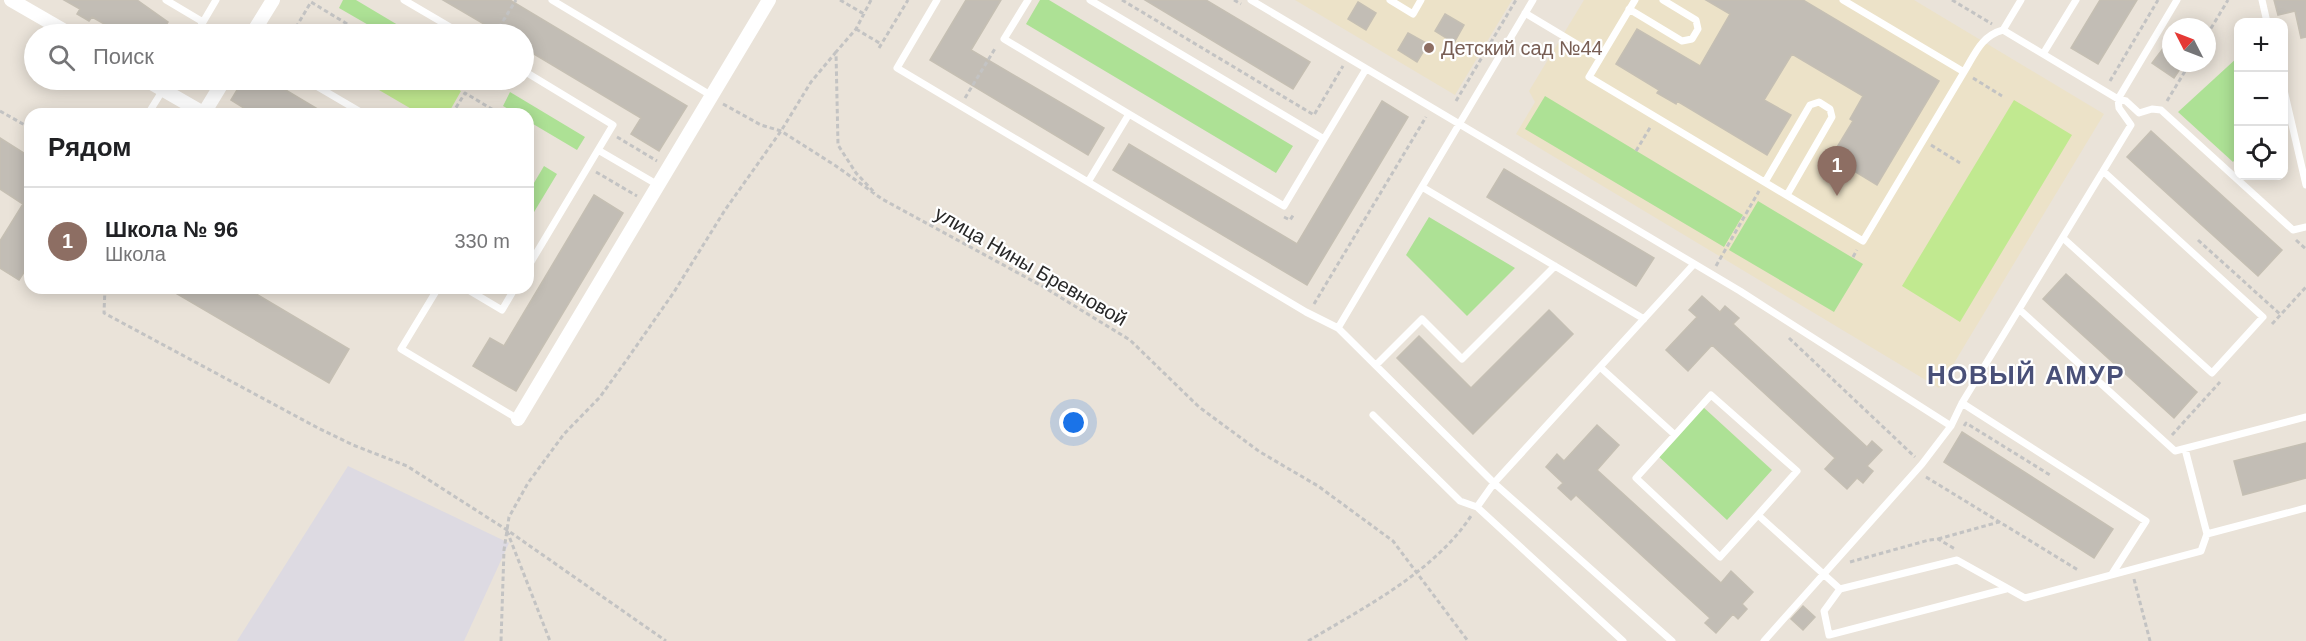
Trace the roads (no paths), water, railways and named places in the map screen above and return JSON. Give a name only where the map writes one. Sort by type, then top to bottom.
[{"type":"street","points":[[11,0],[53,24]]},
{"type":"street","points":[[258,24],[273,0]]},
{"type":"street","points":[[518,419],[769,0]]},
{"type":"street","points":[[174,90],[196,108]]},
{"type":"street","points":[[208,108],[218,90]]},
{"type":"lane","points":[[166,0],[203,22],[216,0]]},
{"type":"lane","points":[[404,0],[445,24]]},
{"type":"lane","points":[[552,0],[712,96]]},
{"type":"lane","points":[[937,0],[897,68],[1309,314],[1338,328],[1494,483],[1672,641]]},
{"type":"lane","points":[[1028,0],[1004,39],[1284,206],[1366,69]]},
{"type":"lane","points":[[1090,0],[1323,139]]},
{"type":"lane","points":[[1251,0],[1711,274],[1951,426]]},
{"type":"lane","points":[[1390,0],[1413,14],[1421,0]]},
{"type":"lane","points":[[1338,328],[1533,0]]},
{"type":"lane","points":[[1635,0],[1589,76],[1863,241],[1982,41],[1991,33],[2003,30],[2021,0]]},
{"type":"lane","points":[[1629,9],[1682,41],[1692,39],[1698,29],[1696,20],[1663,0]]},
{"type":"lane","points":[[1843,0],[1964,72]]},
{"type":"lane","points":[[2043,54],[2076,0]]},
{"type":"lane","points":[[2131,125],[2119,108],[2118,99],[2177,0]]},
{"type":"lane","points":[[2262,0],[2266,18]]},
{"type":"lane","points":[[1526,13],[1600,58]]},
{"type":"lane","points":[[2003,30],[2118,99],[2126,101],[2139,113]]},
{"type":"lane","points":[[534,78],[613,125],[534,257]]},
{"type":"lane","points":[[152,108],[162,90]]},
{"type":"lane","points":[[323,90],[354,108]]},
{"type":"lane","points":[[1765,182],[1810,105],[1820,102],[1830,109],[1832,117],[1787,195]]},
{"type":"lane","points":[[1764,641],[1922,464],[1951,426],[1962,403],[2139,113],[2152,109],[2161,110],[2293,230],[2306,227]]},
{"type":"lane","points":[[2288,111],[2306,185]]},
{"type":"lane","points":[[1088,182],[1129,114]]},
{"type":"lane","points":[[598,150],[658,185]]},
{"type":"lane","points":[[2063,238],[2212,374],[2264,317],[2103,171]]},
{"type":"lane","points":[[1422,187],[1644,319]]},
{"type":"lane","points":[[1477,507],[1494,483],[1694,264]]},
{"type":"lane","points":[[1376,365],[1422,319],[1462,359],[1555,266]]},
{"type":"lane","points":[[434,294],[401,349],[518,419]]},
{"type":"lane","points":[[475,294],[502,310],[511,294]]},
{"type":"lane","points":[[2020,310],[2175,451],[2306,417]]},
{"type":"lane","points":[[1600,367],[1675,435]]},
{"type":"lane","points":[[1711,395],[1797,471],[1720,557],[1636,478],[1675,435],[1711,395]]},
{"type":"lane","points":[[1962,403],[2146,521],[2112,574]]},
{"type":"lane","points":[[1373,416],[1460,501],[1477,507],[1623,641]]},
{"type":"lane","points":[[2006,589],[1829,635],[1824,611],[1840,590],[1957,560],[2025,598],[2201,551],[2207,534],[2185,448]]},
{"type":"lane","points":[[2207,534],[2306,508]]},
{"type":"lane","points":[[1758,515],[1840,590]]},
{"type":"place","name":"Детский сад №44","points":[[1429,48]]},
{"type":"place","name":"Школа № 96","points":[[1837,196]]},
{"type":"district","name":"НОВЫЙ АМУР","points":[[2026,375]]}]
